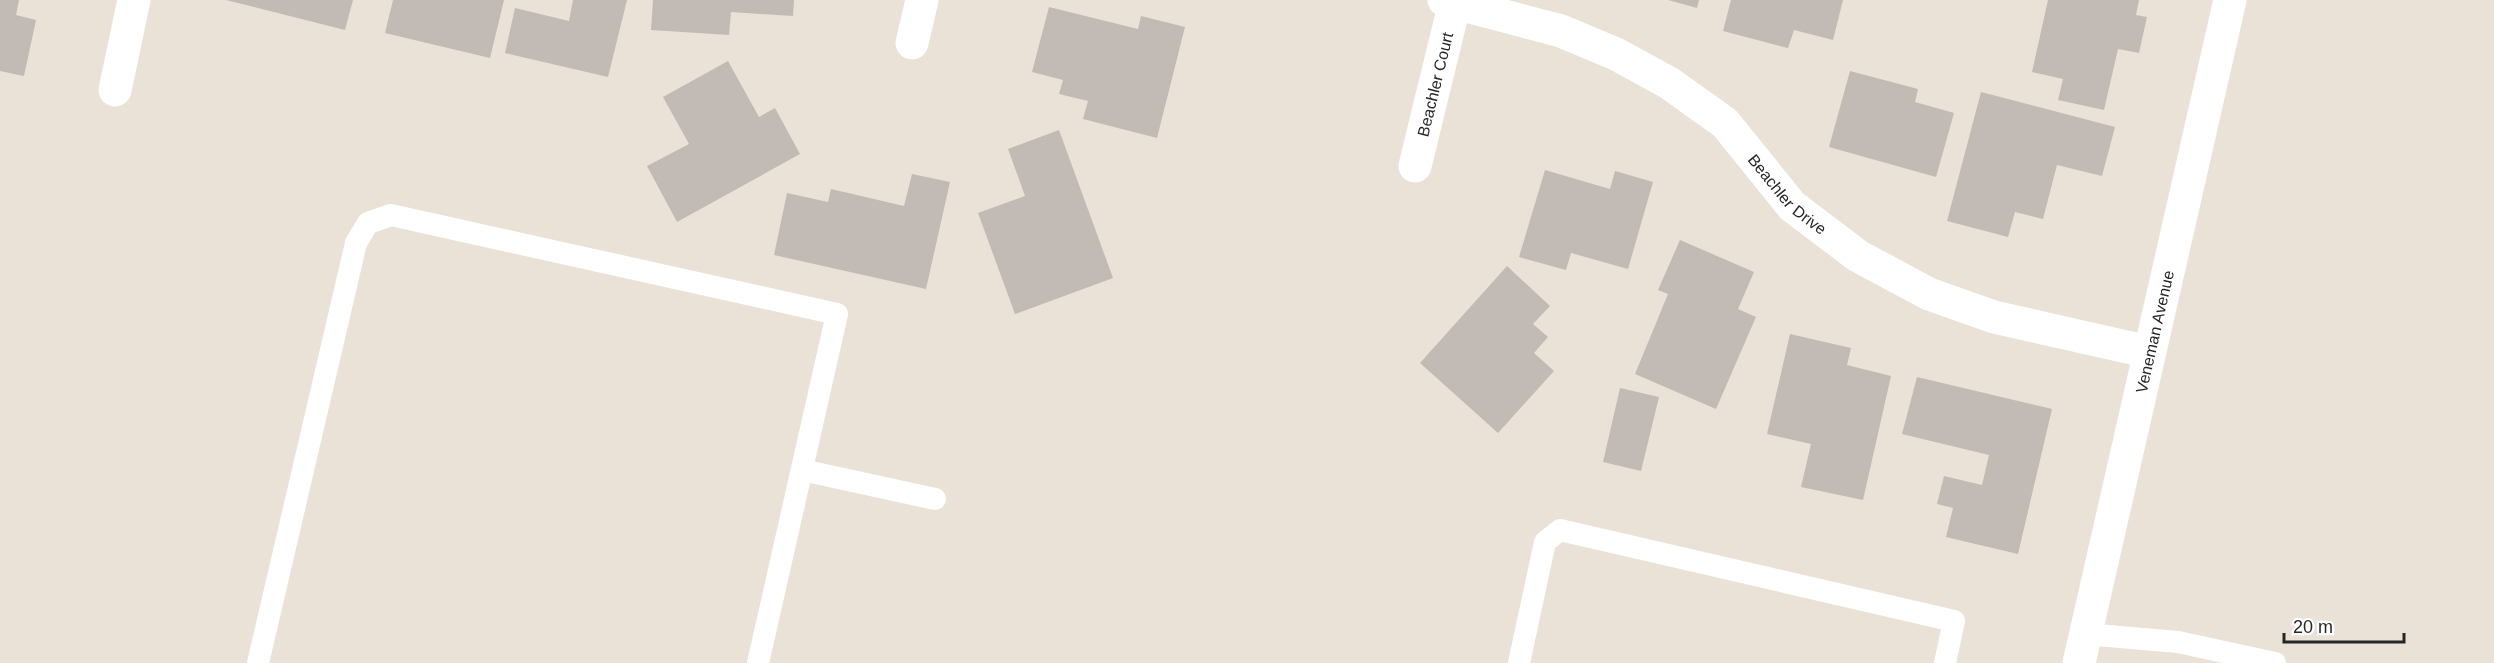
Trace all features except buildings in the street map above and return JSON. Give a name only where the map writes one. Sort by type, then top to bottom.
[{"type":"street","points":[[115,90],[134,0]]},
{"type":"street","points":[[912,43],[922,0]]},
{"type":"street","name":"Veneman Avenue","points":[[2082,648],[2229,0]]},
{"type":"street","name":"Beachler Drive","points":[[1450,1],[1561,31],[1616,54],[1669,83],[1725,123],[1792,206],[1858,256],[1929,294],[1994,316],[2149,352]]},
{"type":"street","name":"Beachler Court","points":[[1415,166],[1450,1]]},
{"type":"lane","points":[[258,663],[356,243],[368,223],[391,215],[837,314],[758,663]]},
{"type":"lane","points":[[802,470],[935,499]]},
{"type":"lane","points":[[1519,663],[1545,542],[1560,530],[1954,621],[1945,663]]},
{"type":"lane","points":[[2082,648],[2178,642],[2275,663]]}]
